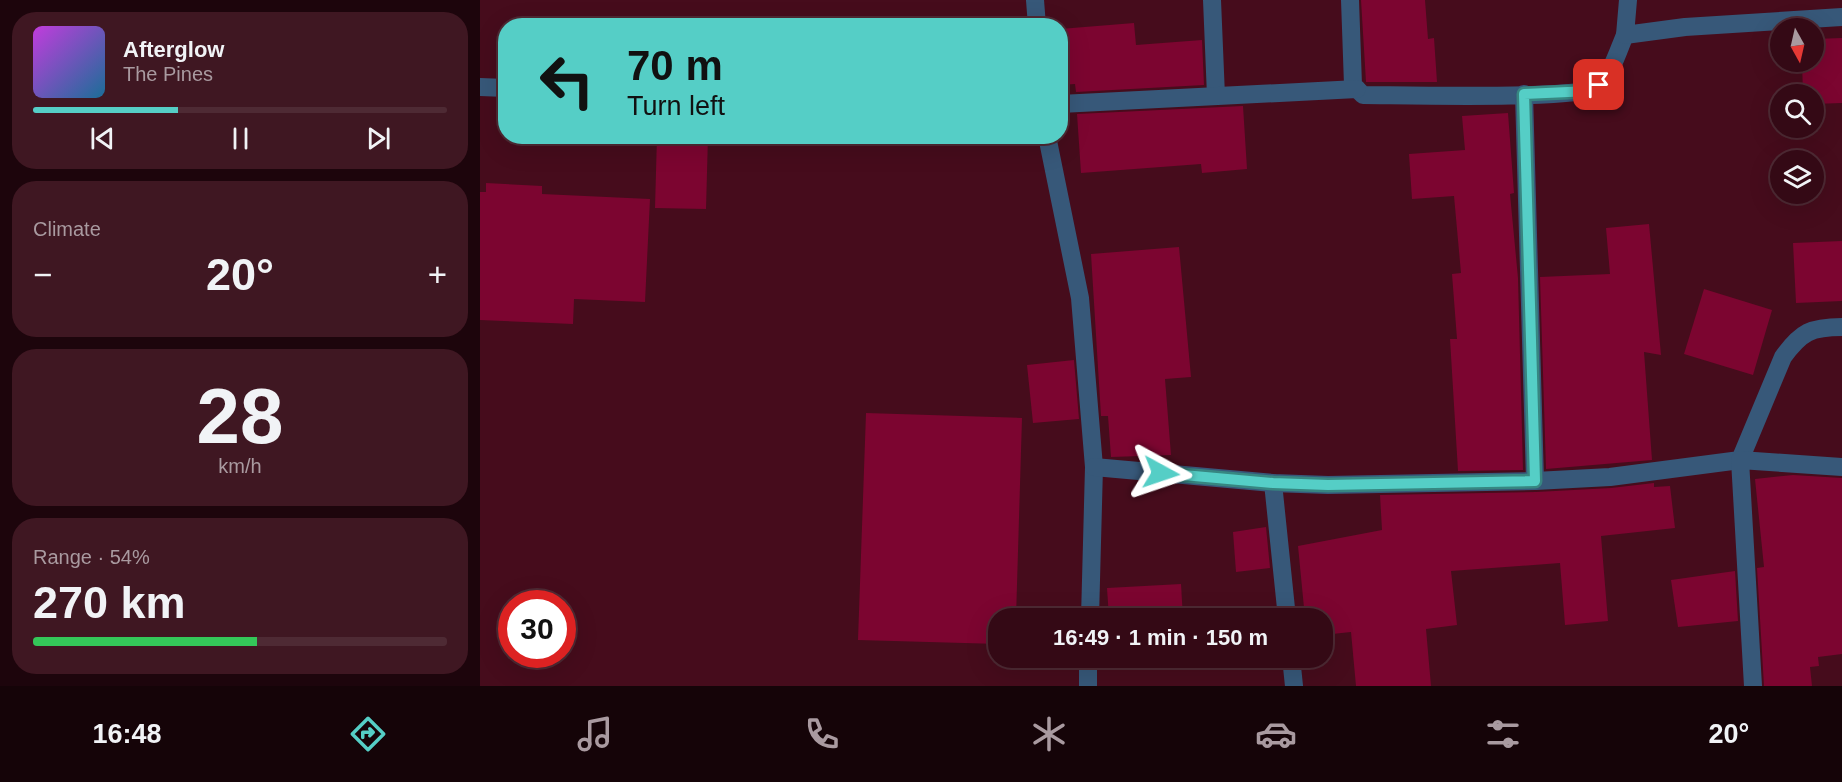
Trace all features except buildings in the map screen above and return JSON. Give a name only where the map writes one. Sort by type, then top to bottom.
[{"type":"street","points":[[1035,0],[1036,18]]},
{"type":"street","points":[[1212,0],[1216,96]]},
{"type":"street","points":[[1350,0],[1353,85],[1363,95],[1524,94],[1590,91],[1607,75],[1625,35],[1628,0]]},
{"type":"street","points":[[1625,35],[1685,27],[1842,16]]},
{"type":"street","points":[[480,87],[498,88]]},
{"type":"street","points":[[1068,104],[1357,89]]},
{"type":"street","points":[[1524,94],[1535,481]]},
{"type":"street","points":[[1049,144],[1080,298],[1094,467],[1090,608]]},
{"type":"street","points":[[1753,686],[1740,460],[1783,357],[1792,344],[1803,333],[1842,327]]},
{"type":"street","points":[[1094,467],[1273,483],[1535,481],[1610,477],[1740,460],[1842,467]]},
{"type":"street","points":[[1273,483],[1286,608]]},
{"type":"street","points":[[1088,668],[1088,686]]},
{"type":"street","points":[[1292,668],[1294,686]]},
{"type":"route","points":[[1161,473],[1273,483],[1328,485],[1535,481],[1524,94],[1590,91],[1599,85]]}]
